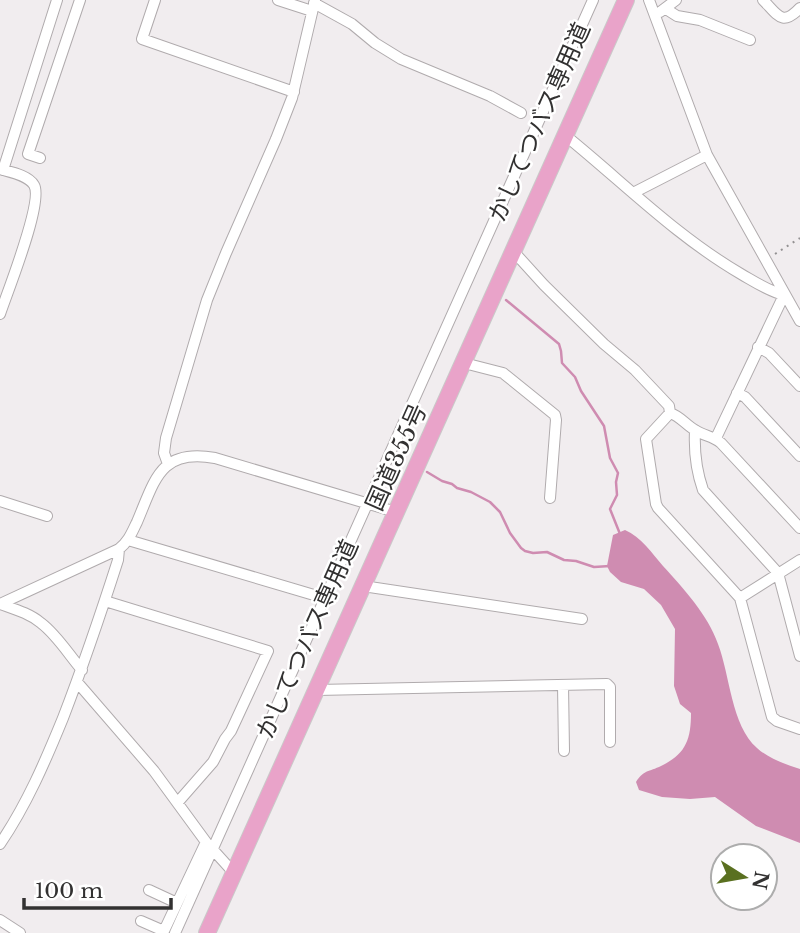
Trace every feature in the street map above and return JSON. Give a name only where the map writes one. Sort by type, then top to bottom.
[{"type":"highway","name":"国道355号","points":[[207,933],[626,0]]},
{"type":"street","points":[[0,314],[33,216],[36,192],[33,183],[2,169],[57,0]]},
{"type":"street","points":[[40,158],[28,154],[80,0]]},
{"type":"street","points":[[155,0],[142,39],[294,92]]},
{"type":"street","points":[[278,0],[314,5],[352,24],[401,59],[490,96],[521,113]]},
{"type":"street","name":"かしてつバス専用道","points":[[168,932],[368,503],[593,0]]},
{"type":"street","points":[[649,0],[707,155],[800,321]]},
{"type":"street","points":[[655,16],[676,0]]},
{"type":"street","points":[[763,0],[784,18],[792,16],[800,8]]},
{"type":"street","points":[[168,464],[164,453],[166,438],[207,300],[294,92],[314,5]]},
{"type":"street","points":[[666,9],[677,16],[700,20],[750,40]]},
{"type":"street","points":[[566,136],[712,257],[771,291],[784,295]]},
{"type":"street","points":[[633,193],[707,155]]},
{"type":"street","points":[[514,252],[604,344],[635,370],[669,406],[670,413]]},
{"type":"street","points":[[716,438],[784,295]]},
{"type":"street","points":[[758,348],[769,353],[800,386]]},
{"type":"street","points":[[464,363],[503,373],[555,415],[551,498]]},
{"type":"street","points":[[737,393],[745,397],[800,456]]},
{"type":"street","points":[[670,413],[675,414],[695,431],[716,438],[800,528]]},
{"type":"street","points":[[670,413],[646,439],[656,504],[740,598],[772,717],[776,721],[800,729]]},
{"type":"street","points":[[695,431],[697,473],[703,489],[778,573],[800,656]]},
{"type":"street","points":[[82,670],[40,622],[30,615],[0,604],[119,549],[128,540],[155,478],[168,464],[190,455],[215,458],[396,512]]},
{"type":"street","points":[[0,501],[47,516]]},
{"type":"street","points":[[128,540],[314,595]]},
{"type":"street","points":[[0,842],[27,801],[82,670],[118,560],[119,549]]},
{"type":"street","points":[[740,598],[800,560]]},
{"type":"street","points":[[363,586],[582,619]]},
{"type":"street","points":[[105,601],[268,651],[231,731],[213,762],[178,802]]},
{"type":"street","points":[[77,682],[154,771],[209,846],[234,873]]},
{"type":"street","points":[[317,690],[604,684],[609,685],[610,742]]},
{"type":"street","points":[[563,685],[564,751]]},
{"type":"street","points":[[141,920],[168,932],[177,904],[209,846]]},
{"type":"street","points":[[149,890],[177,904]]},
{"type":"street","points":[[0,920],[20,933]]},
{"type":"path","points":[[765,260],[800,238]]},
{"type":"shaded area","points":[[625,530],[650,551],[687,593],[714,633],[736,713],[748,738],[757,748],[777,761],[800,769],[800,843],[756,826],[715,797],[662,797],[639,790],[636,782],[641,776],[681,752],[690,732],[691,713],[680,704],[674,686],[675,629],[661,605],[644,589],[621,582],[607,566],[613,535]]},
{"type":"waterway","points":[[506,300],[559,344],[562,363],[575,377],[604,426],[610,458],[618,473],[617,495],[610,509],[620,534]]},
{"type":"waterway","points":[[427,472],[490,502],[500,512],[510,533],[525,551],[547,552],[564,560],[594,567],[610,566]]}]
